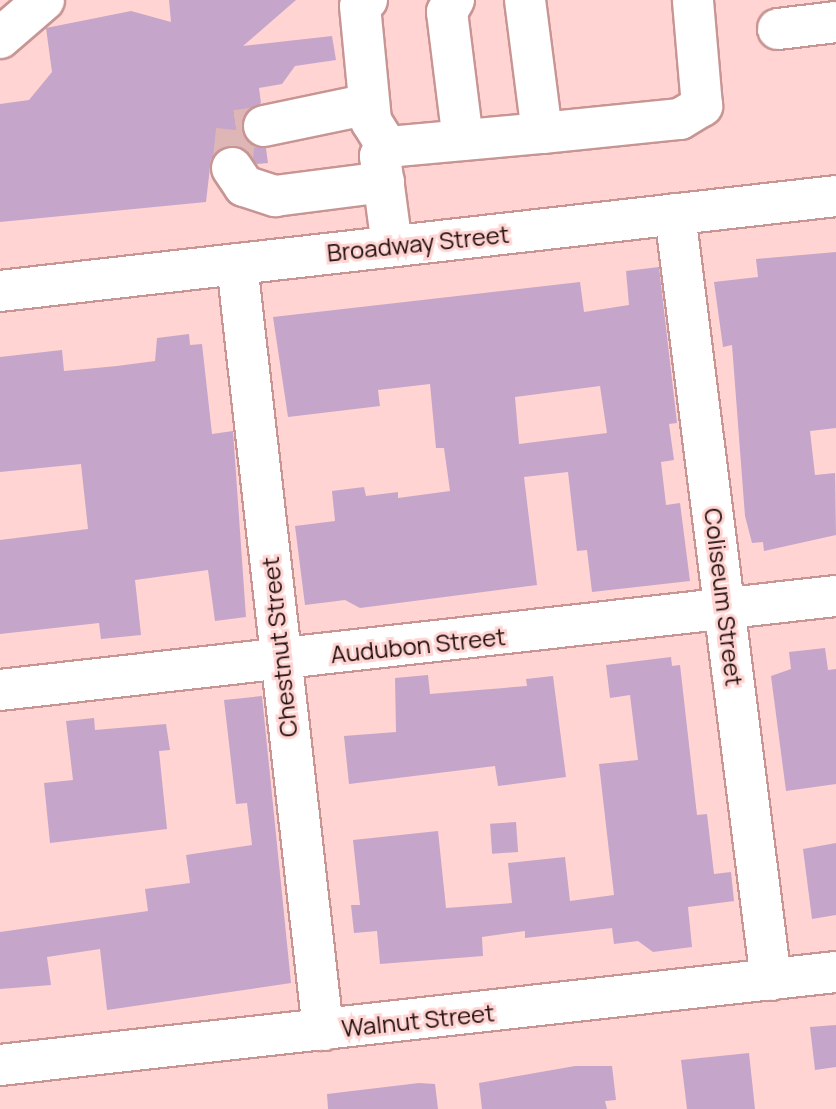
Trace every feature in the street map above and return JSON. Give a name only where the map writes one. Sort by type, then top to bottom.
[{"type":"street","points":[[0,38],[44,0]]},
{"type":"street","points":[[367,0],[360,6],[369,104],[385,165],[392,246]]},
{"type":"street","points":[[454,0],[447,12],[463,140]]},
{"type":"street","points":[[525,0],[542,133]]},
{"type":"street","points":[[232,168],[244,186],[275,196],[463,140],[680,119],[702,106],[693,0]]},
{"type":"street","points":[[778,29],[836,22]]},
{"type":"street","points":[[264,126],[369,104]]},
{"type":"street","name":"Broadway Street","points":[[0,291],[836,196]]},
{"type":"street","name":"Coliseum Street","points":[[675,214],[771,980]]},
{"type":"street","name":"Chestnut Street","points":[[237,264],[323,1030]]},
{"type":"street","name":"Audubon Street","points":[[0,690],[836,596]]},
{"type":"street","name":"Walnut Street","points":[[0,1065],[836,972]]},
{"type":"building","points":[[169,0],[296,0],[243,46],[332,36],[336,60],[295,66],[282,84],[259,88],[261,103],[242,118],[246,141],[266,148],[268,163],[257,164],[230,145],[211,159],[206,202],[0,222],[0,104],[29,100],[52,72],[46,28],[131,11],[171,22]]},
{"type":"building","points":[[836,252],[836,428],[810,431],[815,475],[835,473],[836,535],[764,551],[763,542],[752,543],[745,516],[732,345],[723,347],[714,282],[758,277],[756,259]]},
{"type":"building","points":[[659,267],[677,423],[669,424],[674,460],[661,462],[666,505],[680,503],[690,581],[592,592],[587,550],[577,551],[568,472],[524,477],[537,585],[360,608],[345,600],[305,605],[295,526],[335,521],[332,491],[364,487],[366,496],[398,492],[398,498],[450,491],[444,448],[436,448],[430,384],[378,390],[380,406],[288,417],[273,317],[580,282],[584,312],[629,305],[626,271]],"holes":[[[600,386],[607,433],[519,444],[515,397]]]},
{"type":"building","points":[[189,334],[190,345],[202,344],[212,434],[233,431],[246,617],[215,621],[208,570],[135,580],[141,635],[101,639],[99,623],[0,634],[0,540],[88,529],[81,464],[0,472],[0,357],[62,350],[64,371],[117,366],[155,361],[157,338]]},
{"type":"building","points":[[825,648],[828,670],[836,669],[836,784],[786,791],[771,676],[791,669],[789,652]]},
{"type":"building","points":[[671,657],[672,666],[680,665],[697,815],[707,814],[714,874],[731,872],[734,901],[688,907],[692,947],[653,952],[638,941],[614,944],[612,928],[525,938],[525,931],[482,937],[483,956],[380,964],[377,931],[354,933],[351,905],[360,905],[353,840],[438,831],[446,908],[512,903],[508,863],[565,857],[570,901],[614,895],[599,764],[638,760],[630,695],[610,698],[606,665]]},
{"type":"building","points":[[428,675],[430,694],[527,686],[526,679],[553,676],[566,777],[498,786],[495,766],[349,784],[344,736],[396,732],[395,678]]},
{"type":"building","points":[[262,696],[291,983],[107,1010],[100,949],[47,957],[51,985],[0,989],[0,932],[148,911],[145,889],[190,883],[186,855],[252,845],[247,803],[236,804],[224,700]]},
{"type":"building","points":[[94,718],[95,730],[166,724],[170,750],[159,751],[167,829],[50,843],[44,783],[73,780],[66,721]]},
{"type":"building","points":[[516,822],[518,852],[492,854],[490,824]]},
{"type":"building","points":[[836,843],[836,915],[812,919],[803,849]]},
{"type":"building","points":[[836,1025],[836,1067],[815,1070],[810,1027]]},
{"type":"building","points":[[749,1053],[755,1109],[687,1109],[681,1060]]},
{"type":"building","points":[[575,1066],[612,1066],[616,1100],[605,1101],[607,1109],[482,1109],[479,1083]]},
{"type":"building","points":[[419,1083],[435,1084],[438,1109],[328,1109],[327,1094]]},
{"type":"tunnel","points":[[232,168],[236,130],[264,126]]}]
